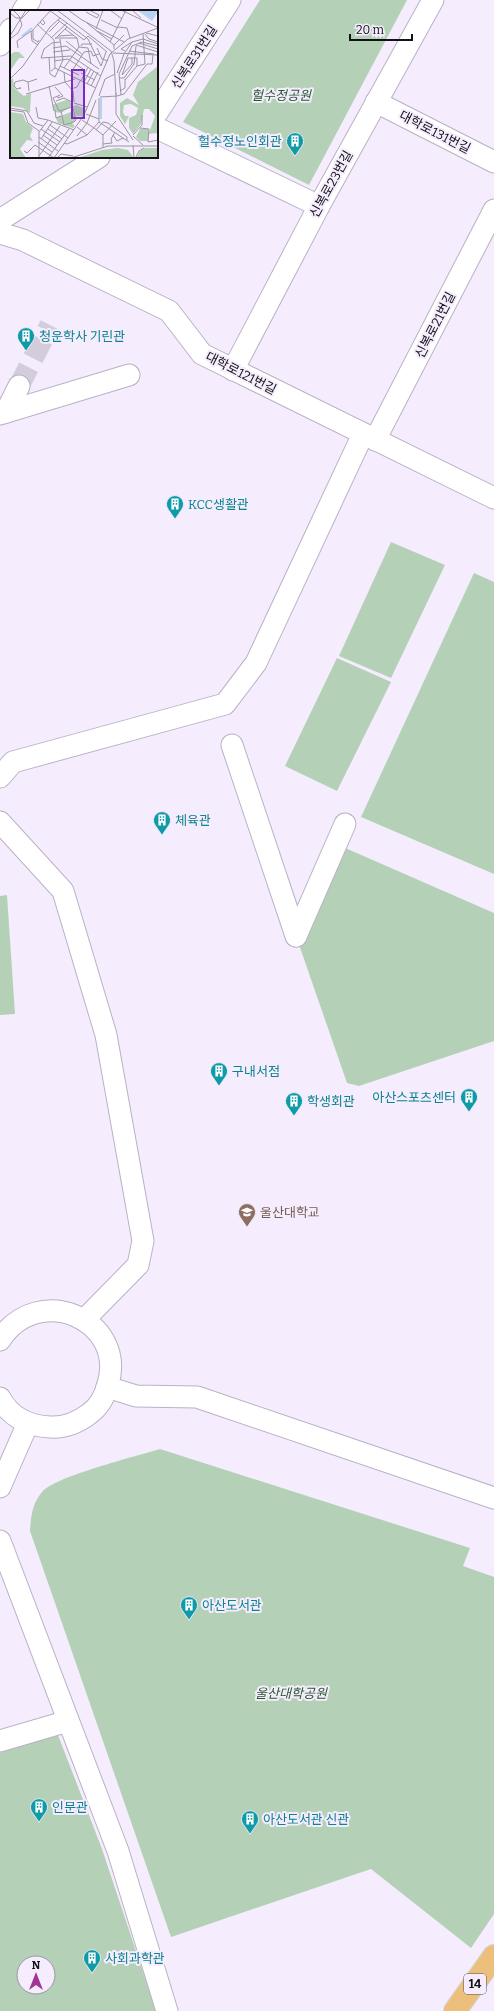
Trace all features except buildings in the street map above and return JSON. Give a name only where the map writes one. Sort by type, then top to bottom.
[{"type":"main road","name":"14","points":[[455,2011],[494,1956]]},
{"type":"street","points":[[24,10],[30,0]]},
{"type":"street","name":"신복로31번길","points":[[158,111],[230,0]]},
{"type":"street","name":"신복로23번길","points":[[233,370],[318,206],[433,0]]},
{"type":"street","points":[[0,45],[10,30]]},
{"type":"street","points":[[0,52],[10,57]]},
{"type":"street","name":"대학로131번길","points":[[376,102],[494,162]]},
{"type":"street","points":[[158,128],[318,206]]},
{"type":"street","points":[[0,220],[96,158]]},
{"type":"street","name":"신복로21번길","points":[[0,777],[13,762],[226,704],[256,663],[369,437],[494,210]]},
{"type":"street","name":"대학로121번길","points":[[0,233],[23,240],[169,311],[202,354],[494,498]]},
{"type":"street","points":[[3,413],[129,375]]},
{"type":"street","points":[[3,413],[19,386]]},
{"type":"street","points":[[232,745],[296,936],[344,824]]},
{"type":"street","points":[[0,822],[63,891],[106,1035],[144,1241],[138,1265],[84,1320]]},
{"type":"street","points":[[0,1398],[4,1405],[18,1419],[38,1427],[58,1428],[78,1422],[95,1410],[105,1395],[110,1377],[108,1352],[104,1341],[92,1326],[76,1315],[59,1310],[40,1311],[22,1317],[2,1334]]},
{"type":"street","points":[[107,1387],[136,1396],[197,1397],[494,1498]]},
{"type":"street","points":[[0,1487],[28,1423]]},
{"type":"street","points":[[0,1541],[5,1572],[68,1721],[118,1851],[167,2011]]},
{"type":"street","points":[[0,1741],[68,1721]]},
{"type":"green space","name":"헐수정공원","points":[[260,0],[407,0],[309,185],[183,122]]},
{"type":"green space","points":[[391,542],[445,565],[391,678],[339,656]]},
{"type":"green space","points":[[474,573],[494,582],[494,874],[361,817]]},
{"type":"green space","points":[[337,658],[391,682],[337,791],[285,766]]},
{"type":"green space","points":[[336,844],[494,913],[494,1041],[359,1086],[347,1083],[296,936]]},
{"type":"green space","points":[[7,895],[15,1014],[0,1015],[0,896]]},
{"type":"green space","name":"울산대학공원","points":[[160,1449],[470,1548],[463,1566],[494,1577],[494,1914],[471,1948],[371,1869],[171,1937],[30,1531],[36,1500],[43,1491],[51,1485],[80,1473]]},
{"type":"green space","points":[[58,1735],[102,1849],[156,2011],[0,2011],[0,1752]]},
{"type":"tunnel","points":[[19,386],[50,325]]},
{"type":"place","name":"헐수정노인회관","points":[[295,156]]},
{"type":"place","name":"청운학사 기린관","points":[[26,351]]},
{"type":"place","name":"KCC생활관","points":[[175,519]]},
{"type":"place","name":"체육관","points":[[162,835]]},
{"type":"place","name":"구내서점","points":[[219,1086]]},
{"type":"place","name":"아산스포츠센터","points":[[469,1112]]},
{"type":"place","name":"학생회관","points":[[294,1116]]},
{"type":"place","name":"울산대학교","points":[[247,1227]]},
{"type":"place","name":"아산도서관","points":[[189,1620]]},
{"type":"place","name":"인문관","points":[[39,1822]]},
{"type":"place","name":"아산도서관 신관","points":[[250,1834]]},
{"type":"place","name":"사회과학관","points":[[92,1973]]}]
